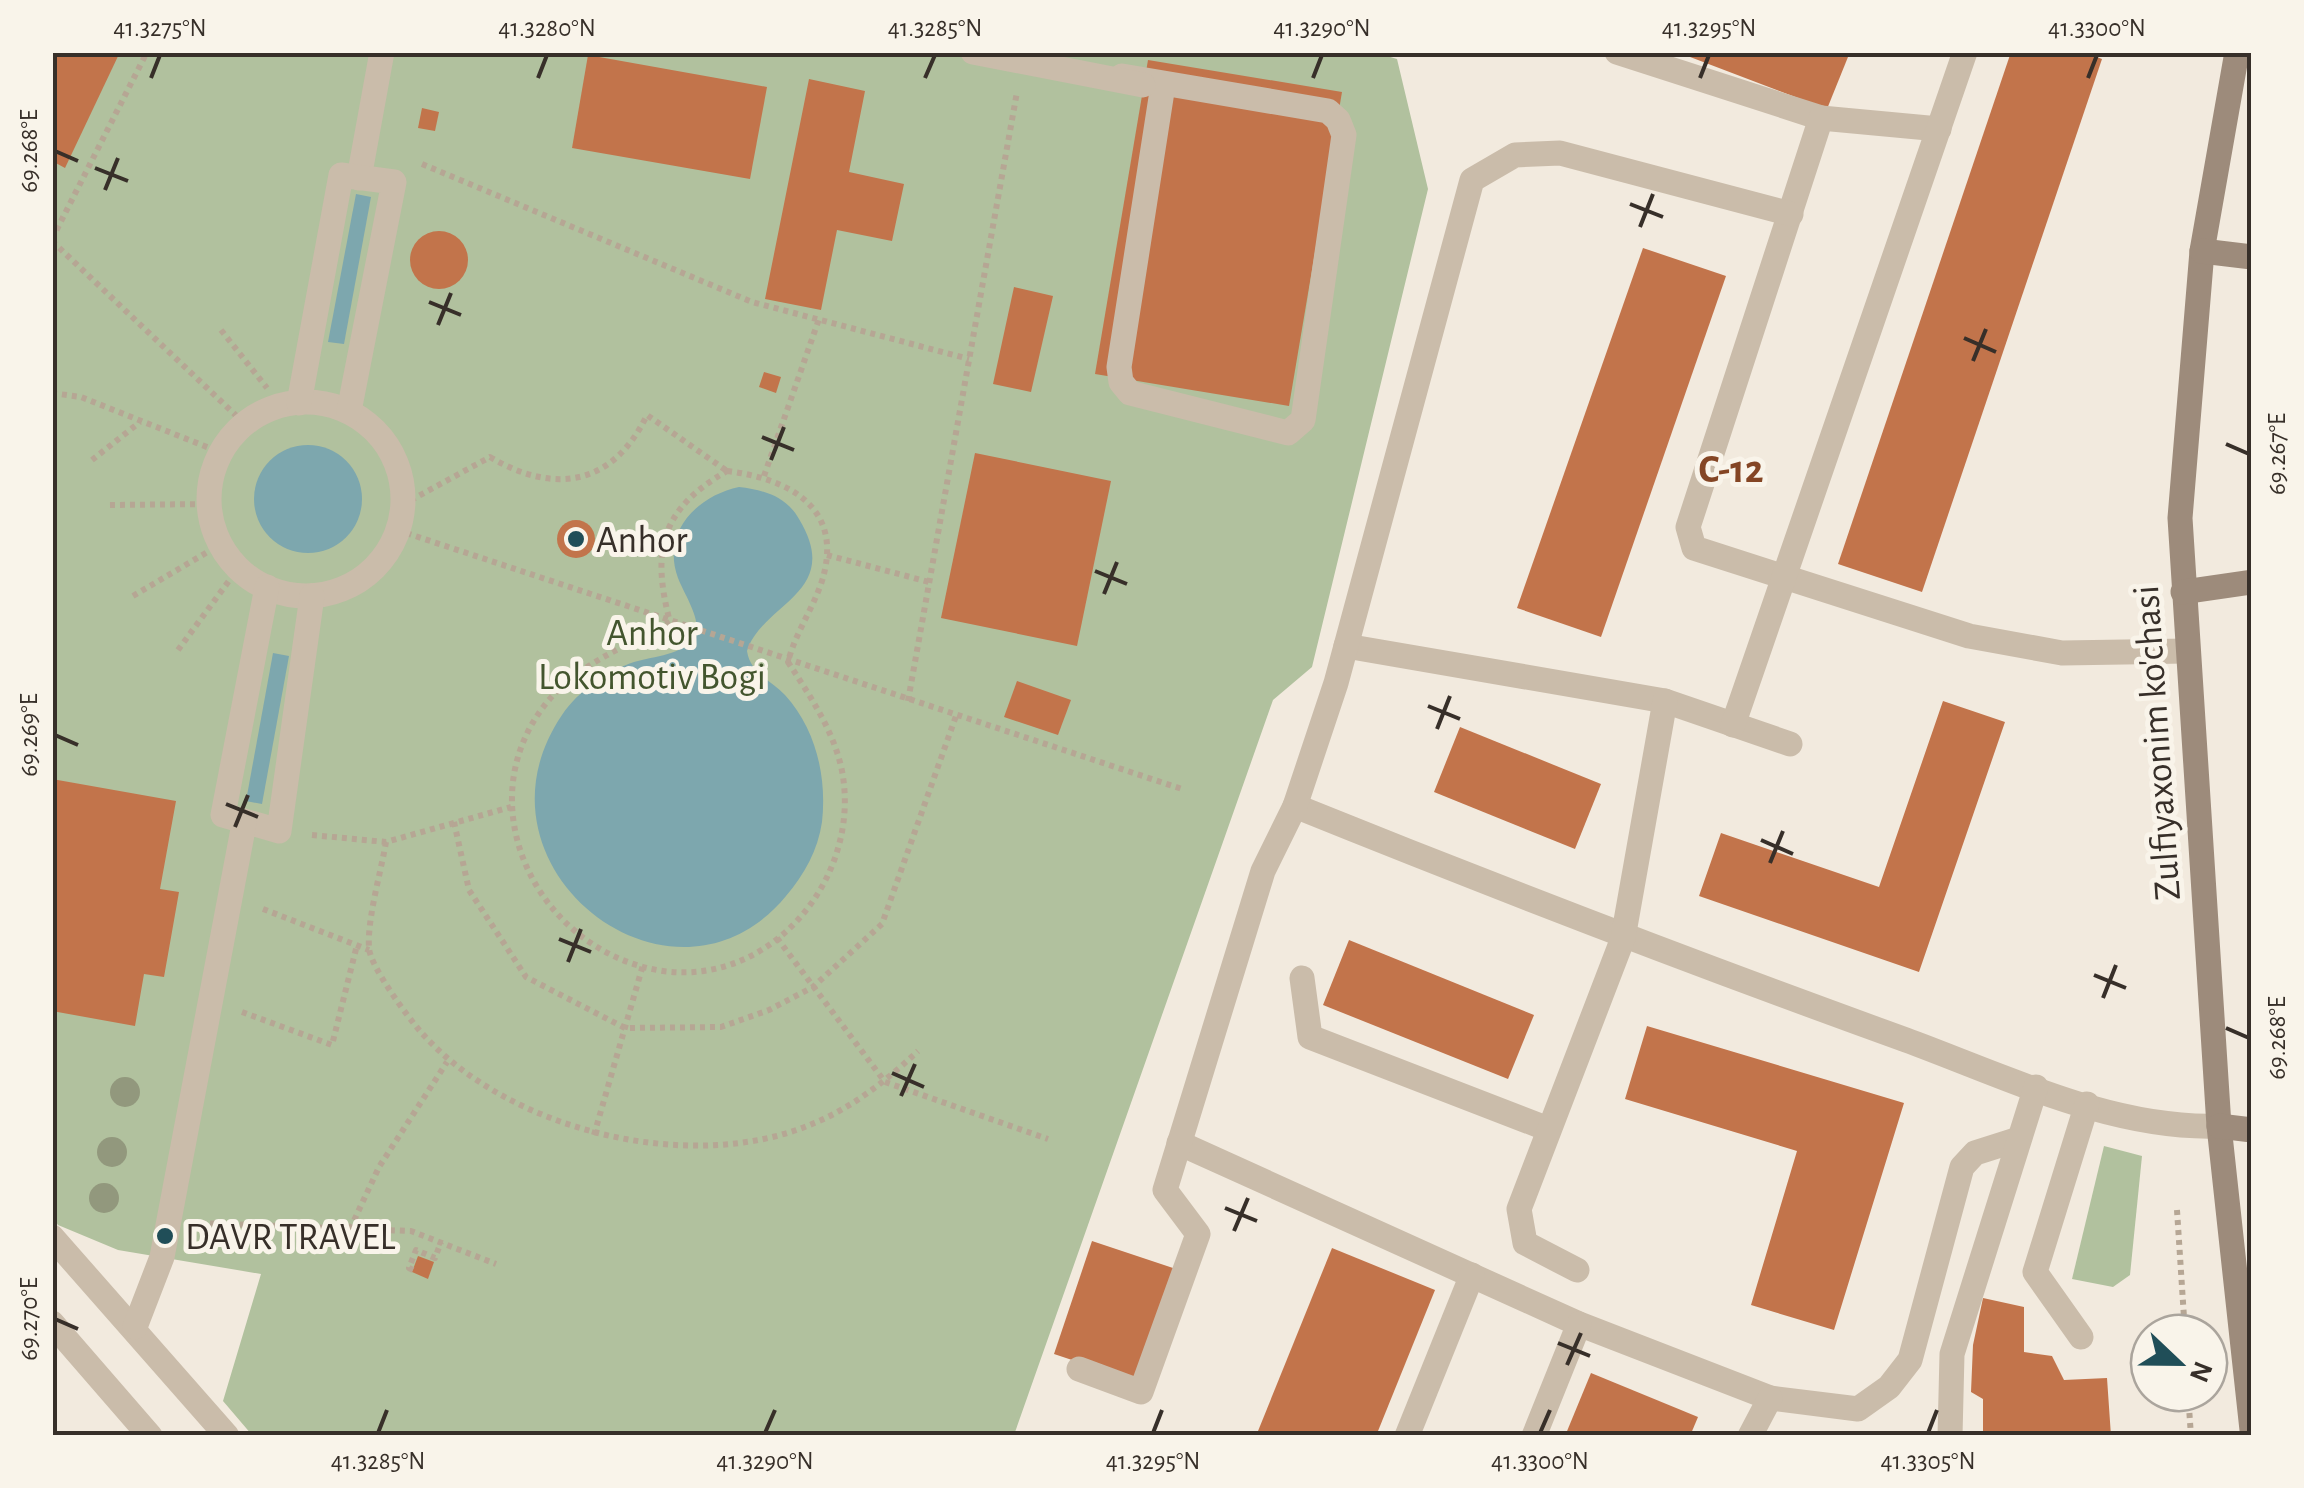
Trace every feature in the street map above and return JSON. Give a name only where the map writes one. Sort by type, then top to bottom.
[{"type":"main road","name":"Zulfiyaxonim ko'chasi","points":[[2237,52],[2202,250],[2182,446],[2183,592],[2219,1126],[2252,1430]]},
{"type":"main road","points":[[2202,250],[2252,257]]},
{"type":"main road","points":[[2183,592],[2252,582]]},
{"type":"main road","points":[[2219,1126],[2252,1130]]},
{"type":"street","points":[[359,178],[382,52]]},
{"type":"street","points":[[973,52],[1023,56],[1153,85],[1328,111],[1344,135],[1303,420],[1288,433],[1130,393],[1121,382],[1119,367],[1153,85]]},
{"type":"street","points":[[1618,52],[1821,118],[1938,128]]},
{"type":"street","points":[[1732,724],[1965,52]]},
{"type":"street","points":[[1821,118],[1688,527],[1694,548],[1783,580],[1969,636],[2062,653],[2187,651]]},
{"type":"street","points":[[1079,1369],[1141,1392],[1198,1234],[1165,1190],[1263,871],[1295,806],[1346,646],[1472,180],[1515,155],[1560,153],[1791,214]]},
{"type":"street","points":[[290,404],[341,175],[394,182],[348,411]]},
{"type":"street","points":[[318,402],[348,411],[374,429],[394,455],[403,486],[400,518],[391,548],[370,572],[343,590],[312,596],[267,587],[239,567],[221,544],[210,504],[215,464],[245,424],[290,404],[318,402]]},
{"type":"street","points":[[267,587],[222,815],[279,831],[312,596]]},
{"type":"street","points":[[1346,646],[1665,702],[1790,744]]},
{"type":"street","points":[[1577,1270],[1526,1243],[1519,1210],[1622,938],[1665,702]]},
{"type":"street","points":[[1295,806],[1622,938],[2036,1087],[2087,1104],[2183,1127],[2219,1126]]},
{"type":"street","points":[[135,1327],[162,1257],[244,824]]},
{"type":"street","points":[[1302,978],[1310,1037],[1548,1129]]},
{"type":"street","points":[[1950,1436],[1952,1354],[2036,1087]]},
{"type":"street","points":[[2081,1337],[2036,1272],[2087,1104]]},
{"type":"street","points":[[1179,1144],[1579,1324],[1770,1398],[1858,1409],[1889,1388],[1910,1360],[1962,1167],[1975,1152],[2019,1139]]},
{"type":"street","points":[[52,1237],[227,1436]]},
{"type":"street","points":[[1408,1436],[1472,1275]]},
{"type":"street","points":[[52,1323],[150,1436]]},
{"type":"street","points":[[1534,1436],[1579,1324]]},
{"type":"street","points":[[1750,1436],[1770,1398]]},
{"type":"path","points":[[146,52],[52,240],[245,424]]},
{"type":"path","points":[[908,701],[1023,56]]},
{"type":"path","points":[[421,163],[752,302],[969,359]]},
{"type":"path","points":[[764,476],[819,319]]},
{"type":"path","points":[[220,330],[290,404]]},
{"type":"path","points":[[52,392],[80,397],[222,453]]},
{"type":"path","points":[[400,518],[490,456],[523,475],[550,480],[599,471],[636,438],[647,415],[726,470],[764,476],[806,500],[824,525],[827,555],[820,586],[794,636],[788,662],[834,743],[845,798],[838,856],[813,905],[777,938],[744,959],[720,967],[664,971],[586,939],[545,904],[520,860],[511,807],[519,754],[544,706],[582,668],[674,624]]},
{"type":"path","points":[[92,460],[142,421]]},
{"type":"path","points":[[674,624],[662,591],[663,542],[674,510],[697,488],[726,470]]},
{"type":"path","points":[[110,505],[210,504]]},
{"type":"path","points":[[400,518],[674,624],[1186,790]]},
{"type":"path","points":[[132,596],[221,544]]},
{"type":"path","points":[[827,555],[929,582]]},
{"type":"path","points":[[178,650],[239,567]]},
{"type":"path","points":[[454,822],[469,890],[526,977],[625,1028],[721,1027],[769,1010],[813,987],[882,924],[956,716]]},
{"type":"path","points":[[279,831],[386,842],[511,807]]},
{"type":"path","points":[[369,950],[386,842]]},
{"type":"path","points":[[230,896],[369,950],[408,1017],[446,1062],[512,1100],[594,1136],[669,1144],[750,1143],[812,1124],[886,1082],[918,1050]]},
{"type":"path","points":[[777,938],[886,1082],[1048,1139]]},
{"type":"path","points":[[211,1001],[332,1045],[357,945]]},
{"type":"path","points":[[594,1136],[643,965]]},
{"type":"path","points":[[350,1229],[379,1167],[446,1062]]},
{"type":"path","points":[[2177,1210],[2183,1313]]},
{"type":"path","points":[[169,1217],[221,1227],[411,1231],[496,1264]]},
{"type":"path","points":[[413,1270],[409,1268],[416,1250],[435,1258],[441,1242]]},
{"type":"green space","name":"Anhor Lokomotiv Bogi","points":[[1374,52],[1397,59],[1428,189],[1312,667],[1273,700],[1014,1435],[252,1435],[223,1401],[261,1274],[118,1250],[58,1225],[53,1218],[53,53]]},
{"type":"green space","points":[[2104,1146],[2142,1156],[2130,1275],[2113,1287],[2072,1279]]},
{"type":"water","points":[[356,194],[371,197],[344,344],[328,342]]},
{"type":"water","points":[[308,445],[329,449],[346,461],[358,478],[362,499],[358,520],[346,537],[329,549],[308,553],[287,549],[270,537],[258,520],[254,499],[258,478],[270,461],[287,449]]},
{"type":"water","points":[[739,487],[766,492],[788,505],[810,544],[812,564],[806,581],[755,635],[747,651],[757,671],[796,708],[812,738],[823,788],[820,832],[809,862],[793,888],[740,934],[689,947],[638,939],[593,914],[558,875],[538,827],[537,772],[562,715],[585,690],[614,671],[676,651],[696,637],[694,615],[678,578],[674,546],[686,519],[697,508]]},
{"type":"water","points":[[273,653],[289,656],[262,804],[246,801]]},
{"type":"building","points":[[52,52],[120,52],[65,168],[52,161]]},
{"type":"building","points":[[1677,52],[1850,52],[1827,109]]},
{"type":"building","points":[[2011,52],[2083,52],[2102,59],[1922,592],[1838,564]]},
{"type":"building","points":[[588,55],[767,87],[750,179],[572,148]]},
{"type":"building","points":[[1148,60],[1342,92],[1289,406],[1095,374]]},
{"type":"building","points":[[809,79],[865,91],[849,172],[904,184],[892,241],[837,230],[821,310],[765,299]]},
{"type":"building","points":[[422,108],[439,112],[435,131],[418,128]]},
{"type":"building","points":[[439,231],[460,239],[468,260],[460,281],[439,289],[418,281],[410,260],[418,239]]},
{"type":"building","points":[[1643,248],[1726,276],[1601,637],[1517,608]]},
{"type":"building","points":[[1014,287],[1053,296],[1031,392],[993,384]]},
{"type":"building","points":[[764,372],[781,377],[776,393],[759,387]]},
{"type":"building","points":[[975,453],[1111,481],[1077,646],[941,618]]},
{"type":"building","name":"Anhor","points":[[576,520],[590,525],[595,539],[590,553],[576,558],[562,553],[557,539],[562,525]]},
{"type":"building","points":[[1017,681],[1071,700],[1058,735],[1004,717]]},
{"type":"building","points":[[1943,701],[2005,722],[1919,972],[1699,896],[1721,833],[1879,887]]},
{"type":"building","points":[[1460,727],[1601,784],[1575,849],[1434,792]]},
{"type":"building","points":[[52,779],[176,801],[160,889],[179,892],[164,977],[144,974],[135,1026],[52,1011]]},
{"type":"building","points":[[1349,940],[1534,1015],[1508,1079],[1323,1005]]},
{"type":"building","points":[[1647,1026],[1904,1103],[1834,1330],[1751,1305],[1797,1151],[1625,1099]]},
{"type":"building","points":[[1092,1241],[1179,1270],[1141,1383],[1054,1354]]},
{"type":"building","points":[[1332,1248],[1435,1290],[1376,1436],[1256,1436]]},
{"type":"building","points":[[418,1256],[434,1262],[428,1279],[412,1272]]},
{"type":"building","points":[[1983,1298],[2024,1307],[2024,1352],[2052,1356],[2064,1380],[2107,1378],[2111,1436],[1983,1436],[1983,1399],[1971,1392],[1973,1345]]},
{"type":"building","points":[[1591,1373],[1698,1417],[1690,1436],[1565,1436]]},
{"type":"place","name":"Anhor","points":[[576,539]]},
{"type":"place","name":"DAVR TRAVEL","points":[[165,1236]]},
{"type":"district","name":"C-12","points":[[1731,468]]}]
